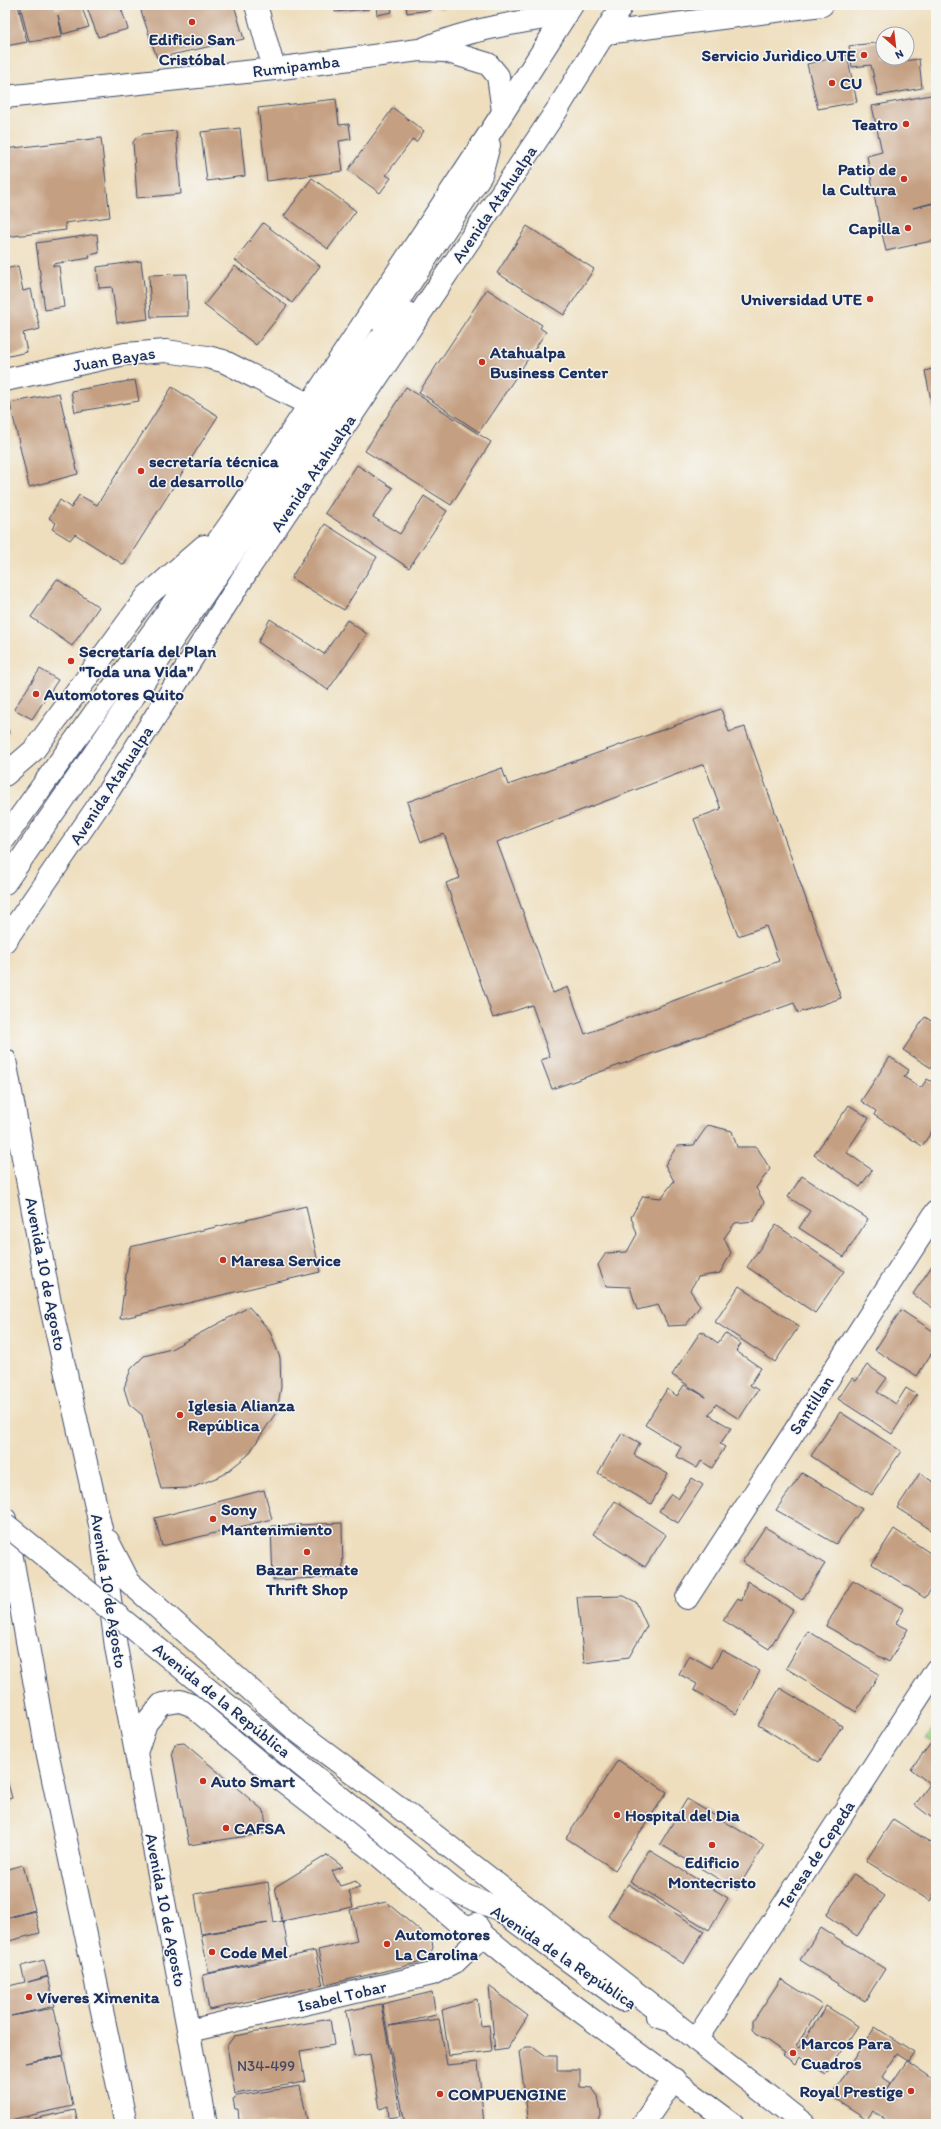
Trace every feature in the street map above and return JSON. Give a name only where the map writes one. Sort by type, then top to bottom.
[{"type":"main road","points":[[256,5],[274,69]]},
{"type":"main road","name":"Avenida Atahualpa","points":[[5,941],[109,790],[249,568],[557,110],[622,5]]},
{"type":"main road","points":[[716,5],[747,15]]},
{"type":"main road","points":[[606,33],[822,5]]},
{"type":"main road","points":[[5,838],[233,520],[569,10]]},
{"type":"main road","name":"Rumipamba","points":[[419,50],[456,37],[569,10]]},
{"type":"main road","name":"Rumipamba","points":[[5,97],[274,69],[419,50],[445,51],[488,64],[498,76],[499,118]]},
{"type":"main road","points":[[379,340],[393,330],[519,151],[557,110]]},
{"type":"main road","points":[[379,340],[383,324],[481,175],[499,118]]},
{"type":"main road","name":"Avenida Atahualpa","points":[[5,883],[379,340]]},
{"type":"main road","name":"Juan Bayas","points":[[5,380],[125,354],[166,352],[207,357],[223,361],[308,404]]},
{"type":"main road","points":[[5,775],[34,750],[147,596],[233,520]]},
{"type":"main road","name":"Avenida 10 de Agosto","points":[[5,1060],[50,1303],[102,1529],[116,1647],[137,1750],[162,1894],[190,2031],[206,2124]]},
{"type":"main road","name":"Santillan","points":[[687,1598],[936,1212]]},
{"type":"main road","points":[[5,1519],[8,1555],[46,1746],[126,2124]]},
{"type":"main road","name":"Avenida de la República","points":[[5,1524],[450,1886],[500,1910],[630,2006],[672,2021],[804,2124]]},
{"type":"main road","points":[[102,1529],[129,1582],[297,1731],[396,1804],[672,2021]]},
{"type":"main road","points":[[191,1705],[225,1668]]},
{"type":"main road","name":"Teresa de Cepeda","points":[[696,2040],[936,1670]]},
{"type":"main road","points":[[137,1750],[146,1723],[162,1704],[180,1701],[191,1705],[266,1768],[376,1854],[455,1920],[484,1936]]},
{"type":"main road","name":"Avenida de la República","points":[[450,1886],[484,1936],[534,1977],[733,2124]]},
{"type":"main road","name":"Isabel Tobar","points":[[190,2031],[432,1974],[454,1963],[484,1936]]},
{"type":"main road","points":[[643,2124],[674,2079]]},
{"type":"green space","points":[[936,1723],[936,1745],[926,1739]]},
{"type":"building","points":[[5,5],[18,5],[27,42],[6,46]]},
{"type":"building","points":[[20,5],[55,5],[56,9],[81,5],[89,27],[63,34],[58,15],[62,37],[29,42]]},
{"type":"building","points":[[86,5],[120,5],[128,29],[98,37]]},
{"type":"building","name":"Edificio San Cristóbal","points":[[139,5],[234,5],[244,39],[157,58]]},
{"type":"building","points":[[285,5],[299,5],[299,6],[286,8]]},
{"type":"building","points":[[334,5],[369,5],[369,9],[335,12]]},
{"type":"building","points":[[376,5],[391,5],[392,12],[377,15]]},
{"type":"building","points":[[406,5],[430,5],[430,10],[407,13]]},
{"type":"building","points":[[439,5],[461,5],[461,6],[439,9]]},
{"type":"building","points":[[875,43],[875,66],[915,66],[915,59],[919,59],[922,88],[878,96],[871,65],[852,67],[849,46]]},
{"type":"building","name":"CU","points":[[847,55],[857,102],[818,109],[807,64]]},
{"type":"building","points":[[936,94],[936,202],[913,208],[936,203],[936,240],[886,251],[867,156],[882,152],[872,106]]},
{"type":"building","points":[[336,99],[339,125],[349,124],[351,139],[339,141],[343,171],[267,181],[258,108]]},
{"type":"building","points":[[393,108],[424,131],[416,142],[413,139],[386,175],[391,178],[380,193],[348,170]]},
{"type":"building","points":[[240,128],[245,176],[207,181],[201,132]]},
{"type":"building","points":[[176,131],[181,194],[137,198],[133,142],[137,137],[144,134]]},
{"type":"building","points":[[101,138],[110,217],[65,223],[66,230],[5,237],[5,149]]},
{"type":"building","points":[[312,178],[356,211],[328,249],[284,216]]},
{"type":"building","points":[[263,223],[320,266],[292,303],[235,260]]},
{"type":"building","points":[[527,226],[594,269],[564,315],[497,273]]},
{"type":"building","points":[[97,234],[99,253],[89,255],[90,258],[53,264],[53,266],[59,266],[64,307],[45,310],[36,243]]},
{"type":"building","points":[[141,261],[148,319],[117,323],[112,287],[99,288],[97,267]]},
{"type":"building","points":[[18,266],[23,291],[31,289],[40,329],[23,333],[27,352],[5,357],[5,269]]},
{"type":"building","points":[[235,266],[287,306],[256,345],[204,305]]},
{"type":"building","points":[[187,274],[188,316],[151,317],[149,275]]},
{"type":"building","name":"Atahualpa Business Center","points":[[487,289],[542,325],[540,328],[546,332],[479,432],[419,392]]},
{"type":"building","points":[[936,368],[936,419],[935,419],[925,371]]},
{"type":"building","points":[[135,380],[139,401],[75,412],[71,391]]},
{"type":"building","points":[[172,387],[218,416],[124,565],[75,534],[70,540],[52,529],[56,523],[49,518],[60,500],[71,508],[79,495],[97,505]]},
{"type":"building","points":[[406,387],[491,442],[451,505],[365,451]]},
{"type":"building","points":[[59,393],[78,474],[29,487],[10,403]]},
{"type":"building","points":[[357,465],[393,488],[373,517],[400,534],[424,496],[447,511],[409,568],[325,513]]},
{"type":"building","points":[[325,524],[377,557],[344,610],[291,578]]},
{"type":"building","points":[[57,579],[99,607],[72,646],[31,617]]},
{"type":"building","points":[[270,619],[324,654],[347,620],[367,634],[328,690],[258,642]]},
{"type":"building","name":"Automotores Quito","points":[[40,669],[58,680],[32,719],[14,709]]},
{"type":"building","points":[[721,709],[729,732],[745,727],[841,998],[798,1013],[794,1003],[552,1089],[541,1060],[550,1057],[532,1005],[493,1018],[446,883],[460,878],[444,834],[421,842],[407,802],[502,768],[508,785]],"holes":[[[704,764],[721,809],[694,819],[738,936],[766,926],[779,961],[585,1034],[568,987],[553,993],[497,842]]]},
{"type":"building","name":"Automotores Quito","points":[[5,720],[9,733],[5,734]]},
{"type":"building","points":[[925,1017],[936,1024],[936,1071],[903,1050]]},
{"type":"building","points":[[890,1057],[909,1070],[904,1077],[921,1088],[927,1079],[936,1084],[936,1125],[922,1146],[874,1115],[876,1111],[861,1101]]},
{"type":"building","points":[[849,1105],[869,1118],[846,1152],[872,1170],[860,1187],[814,1155]]},
{"type":"building","points":[[708,1125],[732,1131],[737,1147],[757,1147],[770,1169],[756,1188],[764,1202],[754,1221],[735,1223],[724,1238],[731,1253],[720,1273],[698,1277],[690,1290],[700,1306],[686,1325],[668,1326],[658,1305],[637,1310],[630,1287],[606,1286],[598,1265],[606,1253],[627,1252],[637,1234],[631,1217],[643,1196],[661,1198],[674,1181],[665,1165],[677,1146],[694,1145]]},
{"type":"building","points":[[802,1176],[868,1219],[844,1257],[799,1228],[810,1211],[788,1197]]},
{"type":"building","name":"Maresa Service","points":[[306,1206],[320,1272],[120,1319],[130,1247]]},
{"type":"building","points":[[776,1225],[844,1271],[815,1313],[747,1267]]},
{"type":"building","points":[[936,1260],[936,1310],[913,1294]]},
{"type":"building","points":[[739,1286],[799,1326],[775,1362],[715,1322]]},
{"type":"building","points":[[249,1307],[270,1331],[280,1358],[281,1387],[277,1411],[248,1455],[223,1475],[191,1488],[161,1489],[142,1415],[129,1404],[124,1388],[131,1369],[144,1356],[171,1349]]},
{"type":"building","points":[[901,1310],[936,1333],[936,1357],[931,1354],[917,1376],[875,1350]]},
{"type":"building","points":[[701,1331],[718,1343],[725,1333],[741,1344],[736,1351],[761,1368],[750,1385],[758,1390],[739,1419],[716,1404],[709,1415],[731,1428],[720,1444],[725,1447],[712,1468],[701,1461],[697,1468],[676,1456],[681,1447],[645,1425],[667,1389],[677,1396],[684,1385],[706,1397],[672,1375]]},
{"type":"building","points":[[867,1365],[887,1378],[877,1392],[896,1404],[906,1388],[917,1395],[892,1434],[838,1399],[852,1378],[856,1381]]},
{"type":"building","points":[[840,1412],[901,1451],[872,1495],[811,1456]]},
{"type":"building","points":[[622,1433],[640,1443],[634,1455],[668,1474],[651,1504],[598,1473]]},
{"type":"building","points":[[802,1473],[862,1509],[836,1544],[776,1510]]},
{"type":"building","points":[[920,1473],[936,1484],[936,1533],[897,1508]]},
{"type":"building","points":[[692,1478],[703,1485],[678,1523],[659,1511],[671,1494],[678,1499]]},
{"type":"building","name":"Sony Mantenimiento","points":[[264,1490],[272,1519],[162,1546],[155,1518]]},
{"type":"building","points":[[615,1501],[666,1535],[645,1567],[593,1534]]},
{"type":"building","name":"Bazar Remate Thrift Shop","points":[[342,1523],[343,1577],[273,1580],[271,1526]]},
{"type":"building","points":[[765,1527],[825,1564],[802,1600],[742,1562]]},
{"type":"building","points":[[894,1529],[936,1557],[936,1582],[925,1598],[872,1564]]},
{"type":"building","points":[[853,1580],[904,1609],[896,1623],[908,1629],[889,1662],[826,1626]]},
{"type":"building","points":[[747,1581],[793,1610],[769,1649],[723,1620],[738,1598],[742,1601]]},
{"type":"building","points":[[624,1596],[636,1602],[647,1626],[629,1657],[584,1663],[577,1597]]},
{"type":"building","points":[[808,1631],[879,1674],[856,1712],[786,1668]]},
{"type":"building","points":[[722,1650],[760,1671],[736,1714],[694,1690],[697,1684],[679,1674],[689,1655],[712,1668]]},
{"type":"building","points":[[780,1688],[842,1726],[819,1762],[758,1725]]},
{"type":"building","points":[[932,1742],[936,1745],[936,1821],[915,1805],[930,1784],[911,1769]]},
{"type":"building","name":"Auto Smart","points":[[184,1743],[264,1811],[267,1833],[189,1845],[172,1752],[175,1744]]},
{"type":"building","name":"Hospital del Dia","points":[[618,1760],[667,1792],[615,1870],[566,1838]]},
{"type":"building","points":[[5,1772],[12,1798],[5,1800]]},
{"type":"building","name":"Edificio Montecristo","points":[[687,1799],[764,1845],[737,1890],[660,1844]]},
{"type":"building","points":[[893,1819],[936,1846],[936,1890],[930,1901],[866,1861]]},
{"type":"building","points":[[649,1850],[728,1898],[709,1930],[630,1881]]},
{"type":"building","points":[[327,1855],[343,1867],[332,1871],[340,1886],[356,1881],[360,1888],[349,1891],[353,1907],[282,1921],[275,1887]]},
{"type":"building","points":[[23,1865],[35,1910],[5,1918],[5,1870]]},
{"type":"building","points":[[854,1874],[885,1896],[857,1936],[826,1915]]},
{"type":"building","points":[[268,1882],[274,1923],[283,1921],[288,1948],[274,1952],[275,1958],[209,1973],[201,1935],[268,1923],[201,1934],[195,1894]]},
{"type":"building","points":[[628,1884],[704,1931],[684,1964],[608,1916]]},
{"type":"building","name":"Automotores La Carolina","points":[[386,1902],[432,1941],[433,1948],[429,1956],[422,1962],[326,1985],[318,1950],[357,1941],[350,1910]]},
{"type":"building","points":[[35,1911],[40,1933],[5,1942],[5,1919]]},
{"type":"building","points":[[821,1928],[885,1969],[865,2001],[800,1960]]},
{"type":"building","points":[[315,1951],[323,1985],[209,2010],[203,1975]]},
{"type":"building","points":[[44,1960],[48,1976],[28,1982],[48,1977],[55,2006],[11,2016],[54,2008],[64,2055],[25,2063],[63,2056],[73,2106],[5,2121],[5,1987],[25,1982],[21,1966]]},
{"type":"building","points":[[781,1979],[822,2005],[796,2046],[799,2048],[826,2006],[858,2026],[826,2074],[799,2057],[795,2064],[783,2055],[785,2053],[756,2033],[753,2028],[753,2021]]},
{"type":"building","points":[[489,1986],[528,2016],[507,2049],[495,2051]]},
{"type":"building","name":"COMPUENGINE","points":[[432,1992],[436,2015],[389,2026],[439,2019],[447,2065],[478,2062],[484,2124],[405,2124],[382,2004]]},
{"type":"building","points":[[477,1999],[481,2026],[489,2025],[492,2051],[449,2056],[442,2010]]},
{"type":"building","points":[[381,2004],[401,2116],[389,2118],[388,2106],[380,2109],[370,2054],[354,2057],[346,2011]]},
{"type":"building","points":[[330,2019],[334,2045],[300,2051],[305,2082],[235,2094],[227,2046],[234,2036]]},
{"type":"building","points":[[875,2027],[914,2052],[908,2061],[897,2054],[882,2077],[891,2083],[886,2091],[907,2061],[936,2081],[936,2124],[892,2124],[873,2111],[867,2119],[831,2096]]},
{"type":"building","points":[[526,2047],[534,2047],[546,2056],[557,2056],[557,2070],[580,2070],[580,2087],[592,2088],[598,2096],[601,2114],[596,2123],[529,2124],[519,2052]]},
{"type":"building","points":[[300,2086],[308,2124],[236,2124],[239,2120],[238,2109],[235,2109],[233,2099],[237,2096]]},
{"type":"building","points":[[75,2110],[78,2124],[34,2124],[33,2119]]},
{"type":"place","name":"Edificio San Cristóbal","points":[[192,22]]},
{"type":"place","name":"Servicio Jurìdico UTE","points":[[864,55]]},
{"type":"place","name":"CU","points":[[832,83]]},
{"type":"place","name":"Teatro","points":[[906,124]]},
{"type":"place","name":"Patio de la Cultura","points":[[904,179]]},
{"type":"place","name":"Capilla","points":[[908,228]]},
{"type":"place","name":"Universidad UTE","points":[[870,299]]},
{"type":"place","name":"Atahualpa Business Center","points":[[482,362]]},
{"type":"place","name":"secretaría técnica de desarrollo","points":[[141,471]]},
{"type":"place","name":"Secretaría del Plan \"Toda una Vida\"","points":[[71,661]]},
{"type":"place","name":"Automotores Quito","points":[[36,694]]},
{"type":"place","name":"Maresa Service","points":[[223,1260]]},
{"type":"place","name":"Iglesia Alianza República","points":[[180,1415]]},
{"type":"place","name":"Sony Mantenimiento","points":[[213,1519]]},
{"type":"place","name":"Bazar Remate Thrift Shop","points":[[307,1552]]},
{"type":"place","name":"Auto Smart","points":[[203,1781]]},
{"type":"place","name":"Hospital del Dia","points":[[617,1815]]},
{"type":"place","name":"CAFSA","points":[[226,1828]]},
{"type":"place","name":"Edificio Montecristo","points":[[712,1845]]},
{"type":"place","name":"Automotores La Carolina","points":[[387,1944]]},
{"type":"place","name":"Code Mel","points":[[212,1952]]},
{"type":"place","name":"Víveres Ximenita","points":[[29,1997]]},
{"type":"place","name":"Marcos Para Cuadros","points":[[793,2053]]},
{"type":"place","name":"Royal Prestige","points":[[911,2091]]},
{"type":"place","name":"COMPUENGINE","points":[[440,2094]]}]
